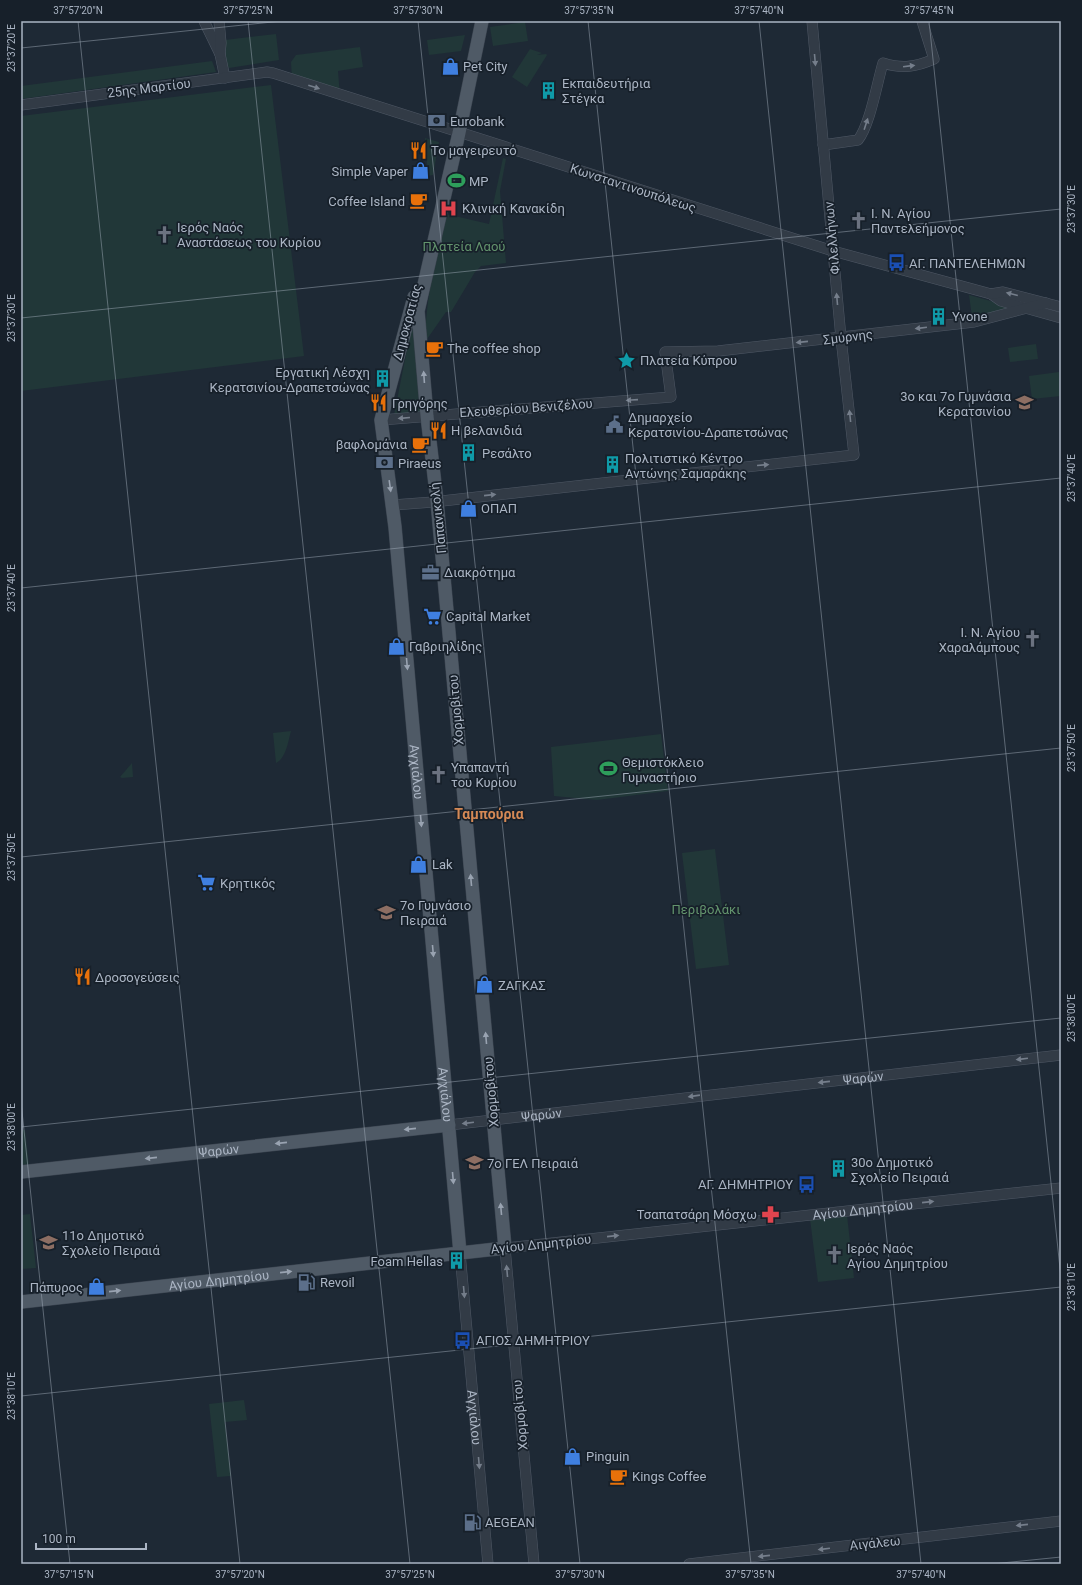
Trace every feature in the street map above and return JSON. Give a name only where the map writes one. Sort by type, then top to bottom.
[{"type":"main road","name":"Δημοκρατίας","points":[[426,416],[418,311],[455,132],[474,21]]},
{"type":"main road","name":"Δημοκρατίας","points":[[403,625],[393,504],[381,420],[416,289],[482,21]]},
{"type":"main road","name":"Παπανικολή","points":[[426,416],[437,501],[448,620]]},
{"type":"main road","name":"Χορμοβίτου","points":[[448,620],[505,1248]]},
{"type":"main road","name":"Αγχιάλου","points":[[403,625],[460,1253]]},
{"type":"main road","name":"Ψαρών","points":[[21,1172],[449,1125]]},
{"type":"main road","name":"Αγίου Δημητρίου","points":[[21,1302],[505,1248]]},
{"type":"street","points":[[204,21],[220,54],[225,78]]},
{"type":"street","points":[[219,21],[221,43],[220,54]]},
{"type":"street","name":"Φιλελλήνων","points":[[437,501],[854,455],[841,338],[812,21]]},
{"type":"street","points":[[823,145],[858,140],[862,135],[883,63],[898,67],[922,64],[934,59],[922,21]]},
{"type":"street","name":"25ης Μαρτίου","points":[[21,104],[267,72],[277,75]]},
{"type":"street","name":"Κωνσταντινουπόλεως","points":[[277,75],[833,251],[991,294],[1002,301],[1061,318]]},
{"type":"street","name":"Κωνσταντινουπόλεως","points":[[991,294],[1003,292],[1061,307]]},
{"type":"street","name":"Σμύρνης","points":[[671,397],[665,352],[718,351],[974,322],[1046,303]]},
{"type":"street","name":"Ελευθερίου Βενιζέλου","points":[[381,420],[671,397]]},
{"type":"street","points":[[393,504],[437,501]]},
{"type":"street","name":"Ψαρών","points":[[449,1125],[1061,1055]]},
{"type":"street","name":"Αγίου Δημητρίου","points":[[505,1248],[1061,1188]]},
{"type":"street","name":"Χορμοβίτου","points":[[505,1248],[534,1564]]},
{"type":"street","name":"Αγχιάλου","points":[[460,1253],[488,1564]]},
{"type":"street","name":"Αιγάλεω","points":[[689,1564],[1061,1521]]},
{"type":"green space","points":[[525,22],[528,41],[493,46],[490,27]]},
{"type":"green space","points":[[276,34],[279,60],[229,68],[225,62],[225,40]]},
{"type":"green space","points":[[465,35],[461,51],[429,55],[427,40]]},
{"type":"green space","points":[[360,47],[363,67],[338,71],[340,96],[292,79],[291,62],[296,55]]},
{"type":"green space","points":[[530,49],[542,53],[537,55],[547,55],[527,87],[512,77]]},
{"type":"green space","points":[[212,61],[216,72],[21,99],[21,86]]},
{"type":"green space","points":[[271,85],[304,356],[21,391],[21,116]]},
{"type":"green space","points":[[425,138],[439,142],[433,175],[428,176]]},
{"type":"green space","name":"Πλατεία Λαού","points":[[503,158],[506,159],[500,191],[506,263],[481,266],[475,272],[451,312],[446,312],[425,342],[427,309],[432,277],[446,214],[489,224]]},
{"type":"green space","points":[[969,295],[1009,306],[1007,309],[972,317]]},
{"type":"green space","points":[[415,309],[421,413],[394,415]]},
{"type":"green space","points":[[1036,344],[1038,359],[1010,362],[1008,348]]},
{"type":"green space","points":[[1059,372],[1061,396],[1032,399],[1029,376]]},
{"type":"green space","points":[[291,731],[288,745],[284,754],[276,763],[273,733]]},
{"type":"green space","name":"Θεμιστόκλειο Γυμναστήριο","points":[[661,734],[668,791],[597,800],[554,796],[551,747]]},
{"type":"green space","points":[[132,763],[133,777],[120,777]]},
{"type":"green space","name":"Περιβολάκι","points":[[715,849],[729,965],[696,969],[682,853]]},
{"type":"green space","points":[[21,1130],[25,1130],[29,1165],[21,1166]]},
{"type":"green space","points":[[30,1214],[36,1268],[21,1269],[21,1215]]},
{"type":"green space","points":[[847,1215],[854,1278],[818,1282],[810,1219]]},
{"type":"green space","points":[[244,1400],[247,1420],[225,1422],[231,1476],[217,1477],[209,1404]]},
{"type":"place","name":"Pet City","points":[[450,66]]},
{"type":"place","name":"Εκπαιδευτήρια Στέγκα","points":[[549,90]]},
{"type":"place","name":"Eurobank","points":[[437,121]]},
{"type":"place","name":"Το μαγειρευτό","points":[[418,150]]},
{"type":"place","name":"Simple Vaper","points":[[421,171]]},
{"type":"place","name":"MP","points":[[456,181]]},
{"type":"place","name":"Coffee Island","points":[[418,201]]},
{"type":"place","name":"Κλινική Κανακίδη","points":[[449,208]]},
{"type":"place","name":"Ι. Ν. Αγίου Παντελεήμονος","points":[[858,220]]},
{"type":"place","name":"Ιερός Ναός Αναστάσεως του Κυρίου","points":[[164,234]]},
{"type":"place","name":"ΑΓ. ΠΑΝΤΕΛΕΗΜΩΝ","points":[[896,263]]},
{"type":"place","name":"Yvone","points":[[939,316]]},
{"type":"place","name":"The coffee shop","points":[[434,348]]},
{"type":"place","name":"Πλατεία Κύπρου","points":[[627,360]]},
{"type":"place","name":"Εργατική Λέσχη Κερατσινίου-Δραπετσώνας","points":[[383,379]]},
{"type":"place","name":"Γρηγόρης","points":[[379,403]]},
{"type":"place","name":"3ο και 7ο Γυμνάσια Κερατσινίου","points":[[1024,403]]},
{"type":"place","name":"Δημαρχείο Κερατσινίου-Δραπετσώνας","points":[[615,424]]},
{"type":"place","name":"Η βελανιδιά","points":[[438,430]]},
{"type":"place","name":"βαφλομάνια","points":[[420,444]]},
{"type":"place","name":"Ρεσάλτο","points":[[469,453]]},
{"type":"place","name":"Piraeus","points":[[385,463]]},
{"type":"place","name":"Πολιτιστικό Κέντρο Αντώνης Σαμαράκης","points":[[612,465]]},
{"type":"place","name":"ΟΠΑΠ","points":[[468,508]]},
{"type":"place","name":"Διακρότημα","points":[[431,572]]},
{"type":"place","name":"Capital Market","points":[[433,616]]},
{"type":"place","name":"Ι. Ν. Αγίου Χαραλάμπους","points":[[1033,639]]},
{"type":"place","name":"Γαβριηλίδης","points":[[396,646]]},
{"type":"place","name":"Θεμιστόκλειο Γυμναστήριο","points":[[609,769]]},
{"type":"place","name":"Υπαπαντή του Κυρίου","points":[[438,774]]},
{"type":"place","name":"Lak","points":[[419,864]]},
{"type":"place","name":"Κρητικός","points":[[207,883]]},
{"type":"place","name":"7ο Γυμνάσιο Πειραιά","points":[[387,912]]},
{"type":"place","name":"Δροσογεύσεις","points":[[82,977]]},
{"type":"place","name":"ΖΑΓΚΑΣ","points":[[485,985]]},
{"type":"place","name":"7ο ΓΕΛ Πειραιά","points":[[474,1163]]},
{"type":"place","name":"30ο Δημοτικό Σχολείο Πειραιά","points":[[838,1169]]},
{"type":"place","name":"ΑΓ. ΔΗΜΗΤΡΙΟΥ","points":[[806,1184]]},
{"type":"place","name":"Τσαπατσάρη Μόσχω","points":[[770,1214]]},
{"type":"place","name":"11ο Δημοτικό Σχολείο Πειραιά","points":[[49,1242]]},
{"type":"place","name":"Ιερός Ναός Αγίου Δημητρίου","points":[[834,1255]]},
{"type":"place","name":"Foam Hellas","points":[[456,1261]]},
{"type":"place","name":"Revoil","points":[[307,1282]]},
{"type":"place","name":"Πάπυρος","points":[[96,1287]]},
{"type":"place","name":"ΑΓΙΟΣ ΔΗΜΗΤΡΙΟΥ","points":[[463,1340]]},
{"type":"place","name":"Pinguin","points":[[573,1456]]},
{"type":"place","name":"Kings Coffee","points":[[619,1476]]},
{"type":"place","name":"AEGEAN","points":[[472,1522]]},
{"type":"district","name":"Ταμπούρια","points":[[489,814]]}]
